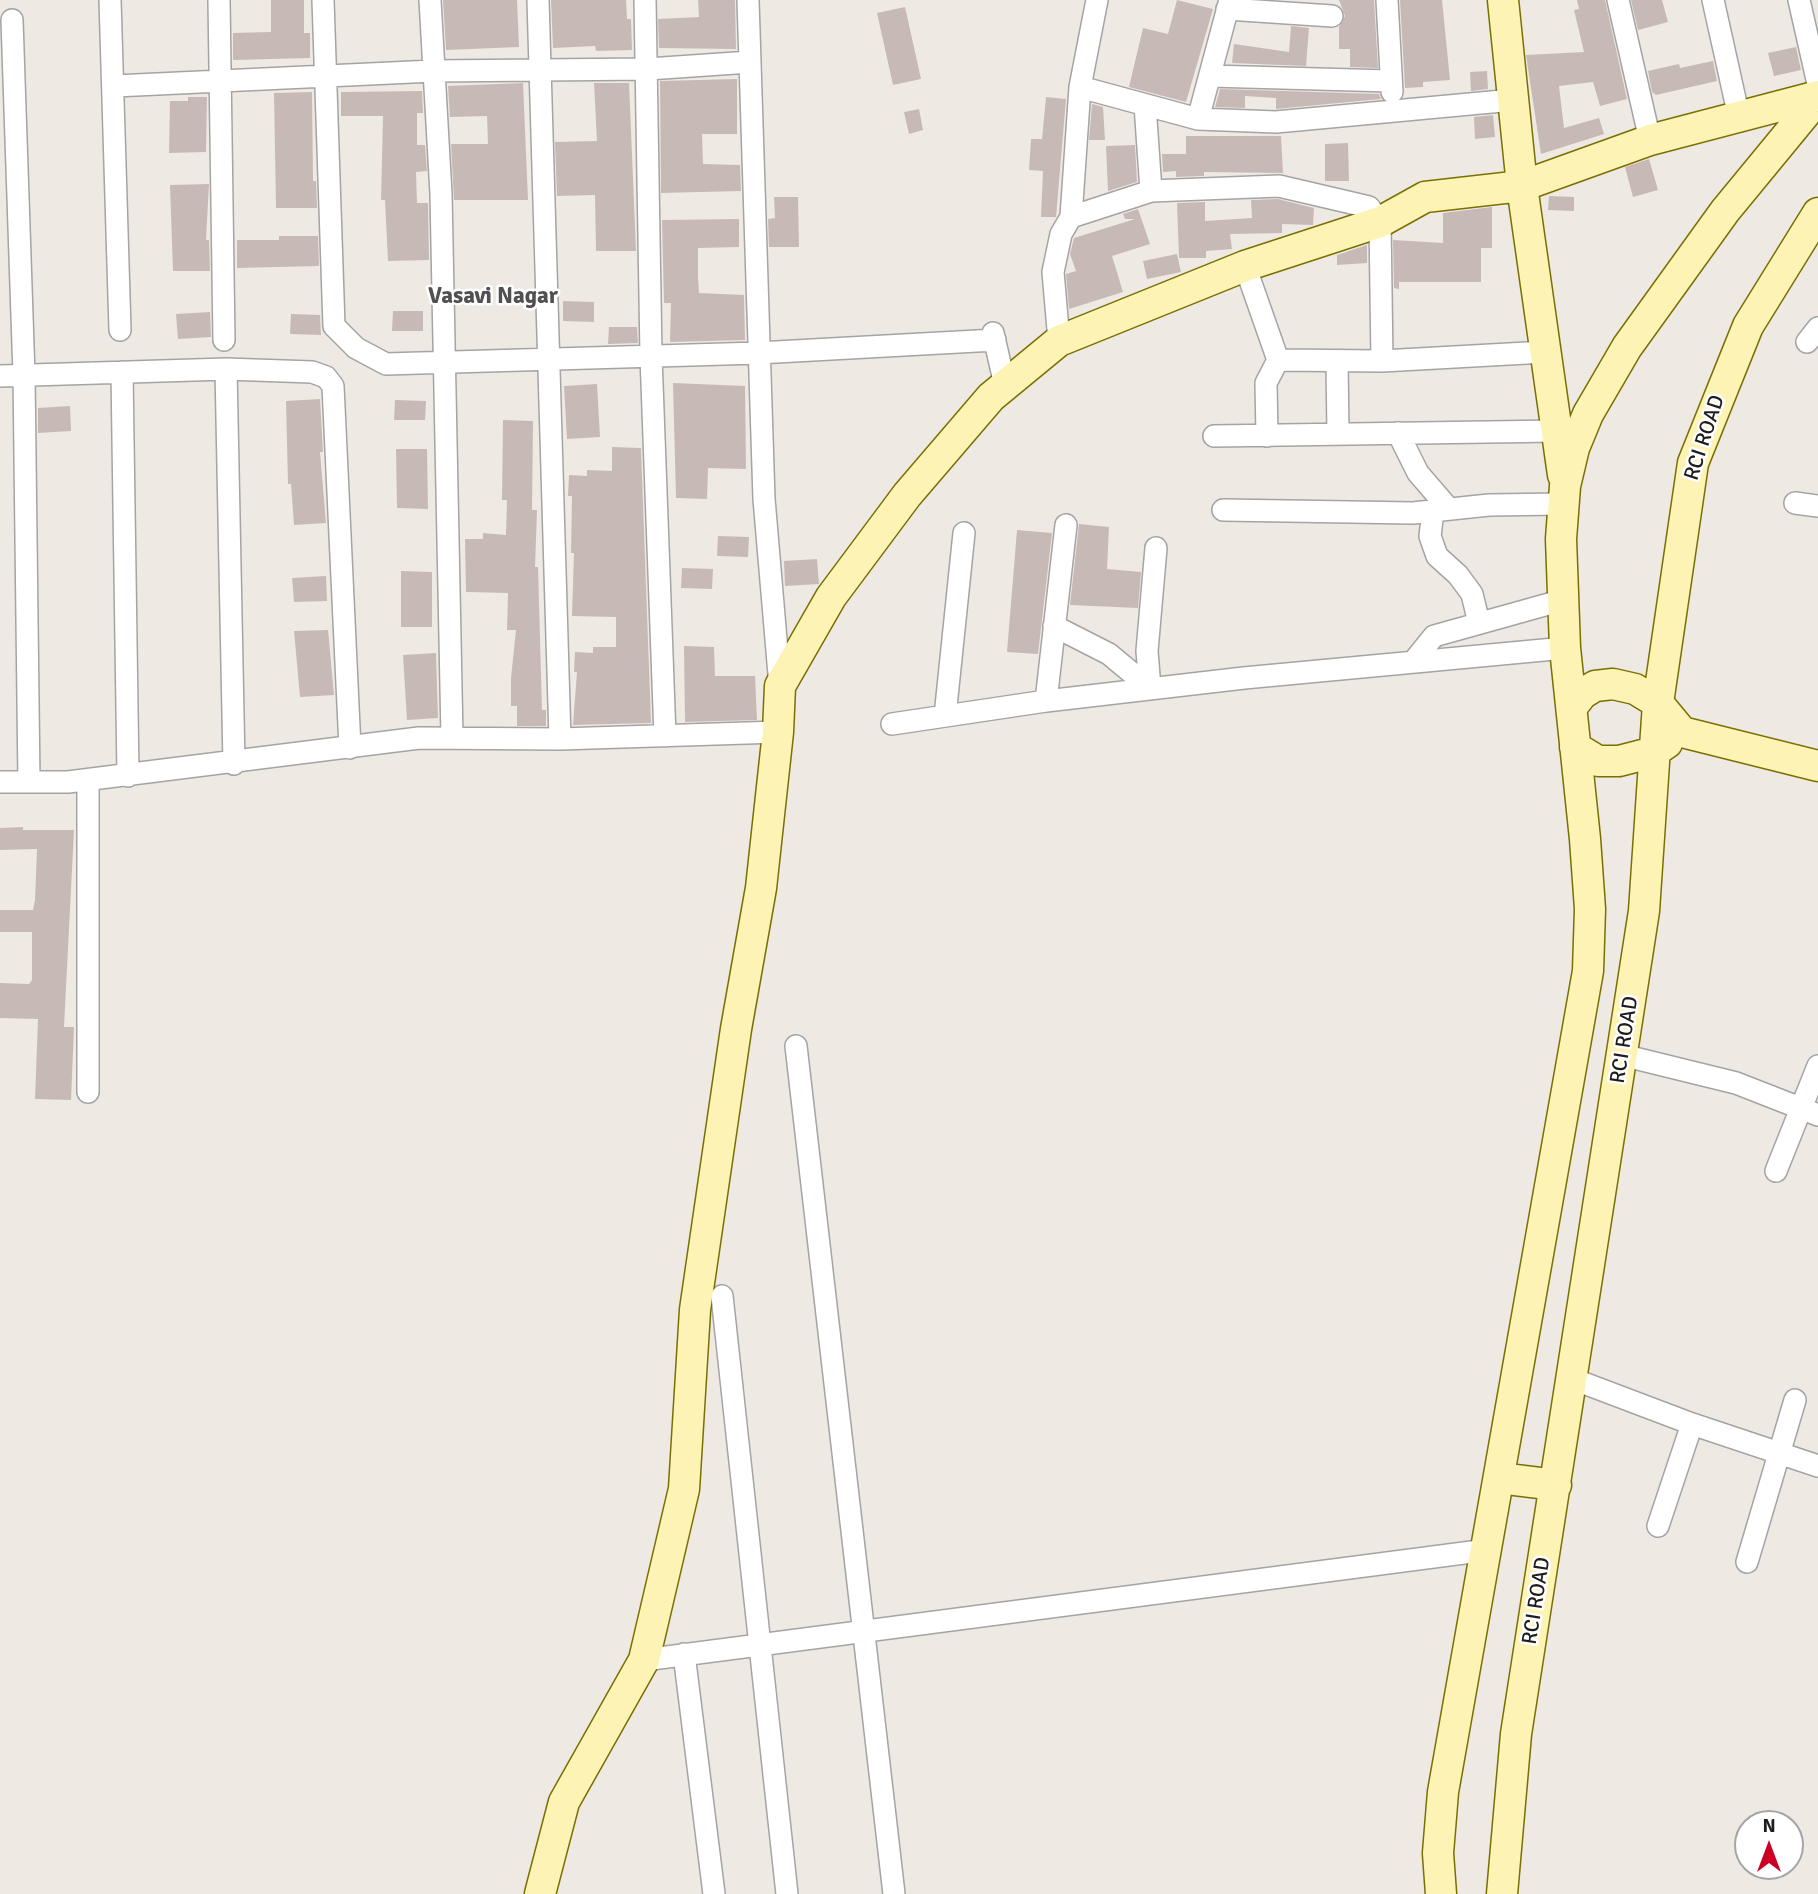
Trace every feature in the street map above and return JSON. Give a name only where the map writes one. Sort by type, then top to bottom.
[{"type":"main road","points":[[1441,1894],[1438,1853],[1443,1792],[1588,971],[1590,909],[1565,648],[1564,495],[1522,186],[1503,0]]},
{"type":"main road","points":[[540,1894],[564,1802],[643,1660],[684,1489],[695,1310],[736,1029],[761,888],[778,732],[780,685],[831,597],[892,516],[991,397],[1059,341],[1245,266],[1380,222],[1425,197],[1522,186],[1650,140],[1818,97]]},
{"type":"main road","points":[[1564,495],[1574,448],[1588,414],[1627,348],[1725,211],[1818,97]]},
{"type":"main road","name":"RCI ROAD","points":[[1502,1894],[1516,1734],[1644,911],[1658,703],[1693,463],[1748,326],[1818,213]]},
{"type":"main road","points":[[1572,707],[1595,686],[1613,684],[1635,689],[1658,703],[1682,732],[1818,766]]},
{"type":"main road","points":[[1575,747],[1598,761],[1638,758],[1654,752],[1682,732]]},
{"type":"main road","points":[[1499,1478],[1556,1485]]},
{"type":"street","points":[[110,0],[115,86],[120,330]]},
{"type":"street","points":[[219,0],[224,340]]},
{"type":"street","points":[[323,0],[334,326],[356,348],[386,364],[758,352],[994,336],[1005,385]]},
{"type":"street","points":[[430,0],[441,194],[452,737]]},
{"type":"street","points":[[538,0],[560,739]]},
{"type":"street","points":[[645,0],[651,356],[665,736]]},
{"type":"street","points":[[748,0],[764,499],[780,685]]},
{"type":"street","points":[[1059,341],[1053,272],[1061,234],[1071,217],[1080,87],[1097,0]]},
{"type":"street","points":[[1387,0],[1390,81],[1394,111]]},
{"type":"street","points":[[1618,0],[1650,140]]},
{"type":"street","points":[[1713,0],[1739,117]]},
{"type":"street","points":[[1799,0],[1818,84]]},
{"type":"street","points":[[1198,119],[1228,4],[1332,16]]},
{"type":"street","points":[[12,20],[24,375],[29,782]]},
{"type":"street","points":[[115,86],[433,71],[648,69],[750,62]]},
{"type":"street","points":[[1210,76],[1390,81]]},
{"type":"street","points":[[1080,87],[1198,119],[1317,120],[1514,100]]},
{"type":"street","points":[[1145,105],[1151,191]]},
{"type":"street","points":[[1071,217],[1151,191],[1279,187],[1368,207],[1380,222],[1382,361]]},
{"type":"street","points":[[1245,266],[1278,360],[1266,383],[1267,436]]},
{"type":"street","points":[[1278,360],[1382,361],[1545,352]]},
{"type":"street","points":[[1337,361],[1338,434]]},
{"type":"street","points":[[0,376],[226,369],[313,372],[326,377],[333,386],[350,748]]},
{"type":"street","points":[[226,369],[234,764]]},
{"type":"street","points":[[122,372],[128,776]]},
{"type":"street","points":[[1214,436],[1556,431]]},
{"type":"street","points":[[1398,433],[1441,510]]},
{"type":"street","points":[[1223,510],[1413,513],[1564,495]]},
{"type":"street","points":[[1795,502],[1818,506]]},
{"type":"street","points":[[1441,510],[1430,536],[1437,556],[1458,575],[1472,594],[1479,623]]},
{"type":"street","points":[[1046,701],[1066,524]]},
{"type":"street","points":[[945,716],[964,533]]},
{"type":"street","points":[[1150,688],[1147,651],[1156,548]]},
{"type":"street","points":[[1413,662],[1434,636],[1563,600]]},
{"type":"street","points":[[1054,626],[1109,654],[1150,688]]},
{"type":"street","points":[[892,724],[1150,688],[1565,648]]},
{"type":"street","points":[[0,782],[88,780],[128,776],[419,738],[560,739],[778,732]]},
{"type":"street","points":[[88,780],[88,1092]]},
{"type":"street","points":[[796,1046],[894,1894]]},
{"type":"street","points":[[1622,1055],[1736,1083],[1809,1112]]},
{"type":"street","points":[[1776,1171],[1809,1112],[1818,1066]]},
{"type":"street","points":[[722,1296],[786,1894]]},
{"type":"street","points":[[1573,1379],[1692,1424],[1818,1466]]},
{"type":"street","points":[[1747,1562],[1794,1400]]},
{"type":"street","points":[[1658,1526],[1692,1424]]},
{"type":"street","points":[[643,1660],[1487,1550]]},
{"type":"street","points":[[684,1654],[714,1894]]},
{"type":"building","points":[[271,0],[304,0],[304,33],[310,33],[310,58],[233,60],[233,33],[271,32]]},
{"type":"building","points":[[443,0],[517,0],[519,47],[446,50]]},
{"type":"building","points":[[551,0],[626,0],[627,19],[631,19],[632,50],[596,51],[595,46],[553,48]]},
{"type":"building","points":[[698,0],[735,0],[736,49],[659,48],[658,19],[699,17]]},
{"type":"building","points":[[1177,0],[1213,9],[1186,102],[1129,87],[1143,28],[1168,34]]},
{"type":"building","points":[[1339,0],[1374,0],[1378,68],[1350,67],[1350,49],[1339,49],[1339,27],[1345,16]]},
{"type":"building","points":[[1400,0],[1442,0],[1450,80],[1423,82],[1423,87],[1405,88]]},
{"type":"building","points":[[1577,0],[1605,0],[1627,99],[1600,106],[1593,82],[1559,86],[1564,128],[1599,118],[1604,134],[1541,154],[1526,55],[1584,52],[1574,10],[1579,9]]},
{"type":"building","points":[[1631,0],[1662,0],[1668,22],[1638,30]]},
{"type":"building","points":[[905,7],[921,79],[893,85],[877,13]]},
{"type":"building","points":[[1291,26],[1309,28],[1306,66],[1232,63],[1234,44],[1289,52]]},
{"type":"building","points":[[1796,47],[1801,70],[1774,76],[1768,53]]},
{"type":"building","points":[[1713,61],[1717,81],[1656,95],[1652,92],[1648,71],[1679,64],[1680,68]]},
{"type":"building","points":[[1487,71],[1488,89],[1471,91],[1470,72]]},
{"type":"building","points":[[737,79],[737,134],[702,134],[703,164],[740,165],[741,191],[661,193],[660,81]]},
{"type":"building","points":[[523,83],[528,200],[454,200],[451,144],[488,144],[487,116],[450,117],[448,86]]},
{"type":"building","points":[[594,83],[629,83],[636,251],[596,251],[595,195],[557,196],[555,142],[597,141]]},
{"type":"building","points":[[1220,89],[1379,94],[1381,99],[1276,109],[1276,98],[1245,96],[1245,108],[1215,107]]},
{"type":"building","points":[[422,91],[423,113],[417,113],[417,145],[425,145],[427,171],[416,172],[417,203],[428,203],[429,260],[388,261],[385,200],[381,200],[383,116],[341,116],[341,92]]},
{"type":"building","points":[[312,92],[313,181],[316,181],[317,208],[276,208],[274,93]]},
{"type":"building","points":[[188,97],[207,97],[206,152],[169,153],[170,101],[188,101]]},
{"type":"building","points":[[1046,97],[1066,99],[1056,217],[1041,217],[1043,171],[1029,170],[1031,139],[1042,139]]},
{"type":"building","points":[[1092,104],[1103,107],[1105,140],[1089,140]]},
{"type":"building","points":[[919,109],[923,130],[909,134],[904,112]]},
{"type":"building","points":[[1493,115],[1495,137],[1475,139],[1474,117]]},
{"type":"building","points":[[1186,136],[1281,136],[1283,173],[1204,172],[1204,176],[1176,177],[1176,171],[1163,172],[1162,154],[1186,154]]},
{"type":"building","points":[[1348,143],[1349,181],[1325,181],[1325,144]]},
{"type":"building","points":[[1135,145],[1137,182],[1108,191],[1106,146]]},
{"type":"building","points":[[1649,159],[1658,190],[1633,197],[1625,167]]},
{"type":"building","points":[[209,184],[206,240],[209,240],[210,271],[173,271],[170,185]]},
{"type":"building","points":[[1549,196],[1574,197],[1574,211],[1548,210]]},
{"type":"building","points":[[774,197],[798,197],[799,247],[769,247],[768,219],[775,218]]},
{"type":"building","points":[[1278,199],[1314,208],[1313,225],[1282,224],[1282,233],[1230,234],[1232,249],[1206,251],[1206,258],[1179,258],[1177,203],[1205,202],[1205,221],[1252,218],[1251,200]]},
{"type":"building","points":[[1492,207],[1492,248],[1481,248],[1481,282],[1399,282],[1399,289],[1394,288],[1393,240],[1443,243],[1443,213]]},
{"type":"building","points":[[1138,209],[1150,244],[1112,256],[1123,292],[1069,309],[1066,274],[1076,271],[1070,254],[1074,238],[1135,219],[1125,219],[1123,214]]},
{"type":"building","points":[[739,219],[739,247],[698,248],[698,278],[699,293],[744,295],[745,340],[670,342],[671,303],[664,303],[662,220]]},
{"type":"building","points":[[279,236],[318,236],[319,266],[237,268],[237,240],[279,240]]},
{"type":"building","points":[[1367,245],[1367,263],[1337,265],[1337,255]]},
{"type":"building","points":[[1177,254],[1181,272],[1147,279],[1143,261]]},
{"type":"building","points":[[563,301],[594,302],[594,322],[563,321]]},
{"type":"building","points":[[393,311],[423,311],[423,331],[392,331]]},
{"type":"building","points":[[210,312],[211,337],[178,339],[176,314]]},
{"type":"building","points":[[291,314],[320,315],[321,335],[290,334]]},
{"type":"building","points":[[609,327],[637,327],[638,343],[608,344]]},
{"type":"building","points":[[673,383],[745,386],[746,469],[708,468],[707,499],[676,498]]},
{"type":"building","points":[[597,384],[600,437],[567,439],[564,386]]},
{"type":"building","points":[[320,399],[323,452],[320,452],[326,523],[294,525],[291,484],[288,484],[286,401]]},
{"type":"building","points":[[395,400],[426,401],[425,420],[394,420]]},
{"type":"building","points":[[70,406],[71,431],[38,433],[38,408]]},
{"type":"building","points":[[503,420],[533,421],[532,510],[537,510],[535,567],[538,567],[542,710],[546,710],[546,726],[517,726],[517,706],[511,706],[516,630],[507,630],[508,593],[466,592],[465,539],[483,539],[483,533],[506,535],[507,500],[502,500]]},
{"type":"building","points":[[612,447],[641,448],[651,723],[573,725],[577,672],[574,672],[575,652],[593,653],[593,647],[616,647],[616,617],[572,616],[574,553],[571,553],[572,496],[568,496],[569,475],[587,476],[587,470],[612,471]]},
{"type":"building","points":[[396,449],[427,449],[428,509],[397,508]]},
{"type":"building","points":[[1079,524],[1109,527],[1107,569],[1141,572],[1138,608],[1070,605]]},
{"type":"building","points":[[1017,530],[1052,533],[1038,654],[1007,652]]},
{"type":"building","points":[[718,536],[749,537],[748,557],[717,556]]},
{"type":"building","points":[[817,559],[819,584],[785,586],[784,561]]},
{"type":"building","points":[[682,568],[713,569],[712,589],[681,588]]},
{"type":"building","points":[[401,571],[432,572],[432,627],[401,627]]},
{"type":"building","points":[[326,576],[327,601],[294,602],[292,578]]},
{"type":"building","points":[[328,630],[334,695],[300,697],[294,631]]},
{"type":"building","points":[[684,646],[714,647],[715,676],[755,676],[757,720],[685,722]]},
{"type":"building","points":[[436,653],[438,718],[407,720],[403,655]]},
{"type":"building","points":[[23,827],[23,830],[74,830],[64,1027],[74,1027],[71,1100],[35,1099],[38,1019],[0,1018],[0,983],[29,984],[32,980],[32,932],[0,932],[0,910],[33,910],[37,849],[0,850],[0,828]]},
{"type":"district","name":"Vasavi Nagar","points":[[493,297]]}]
